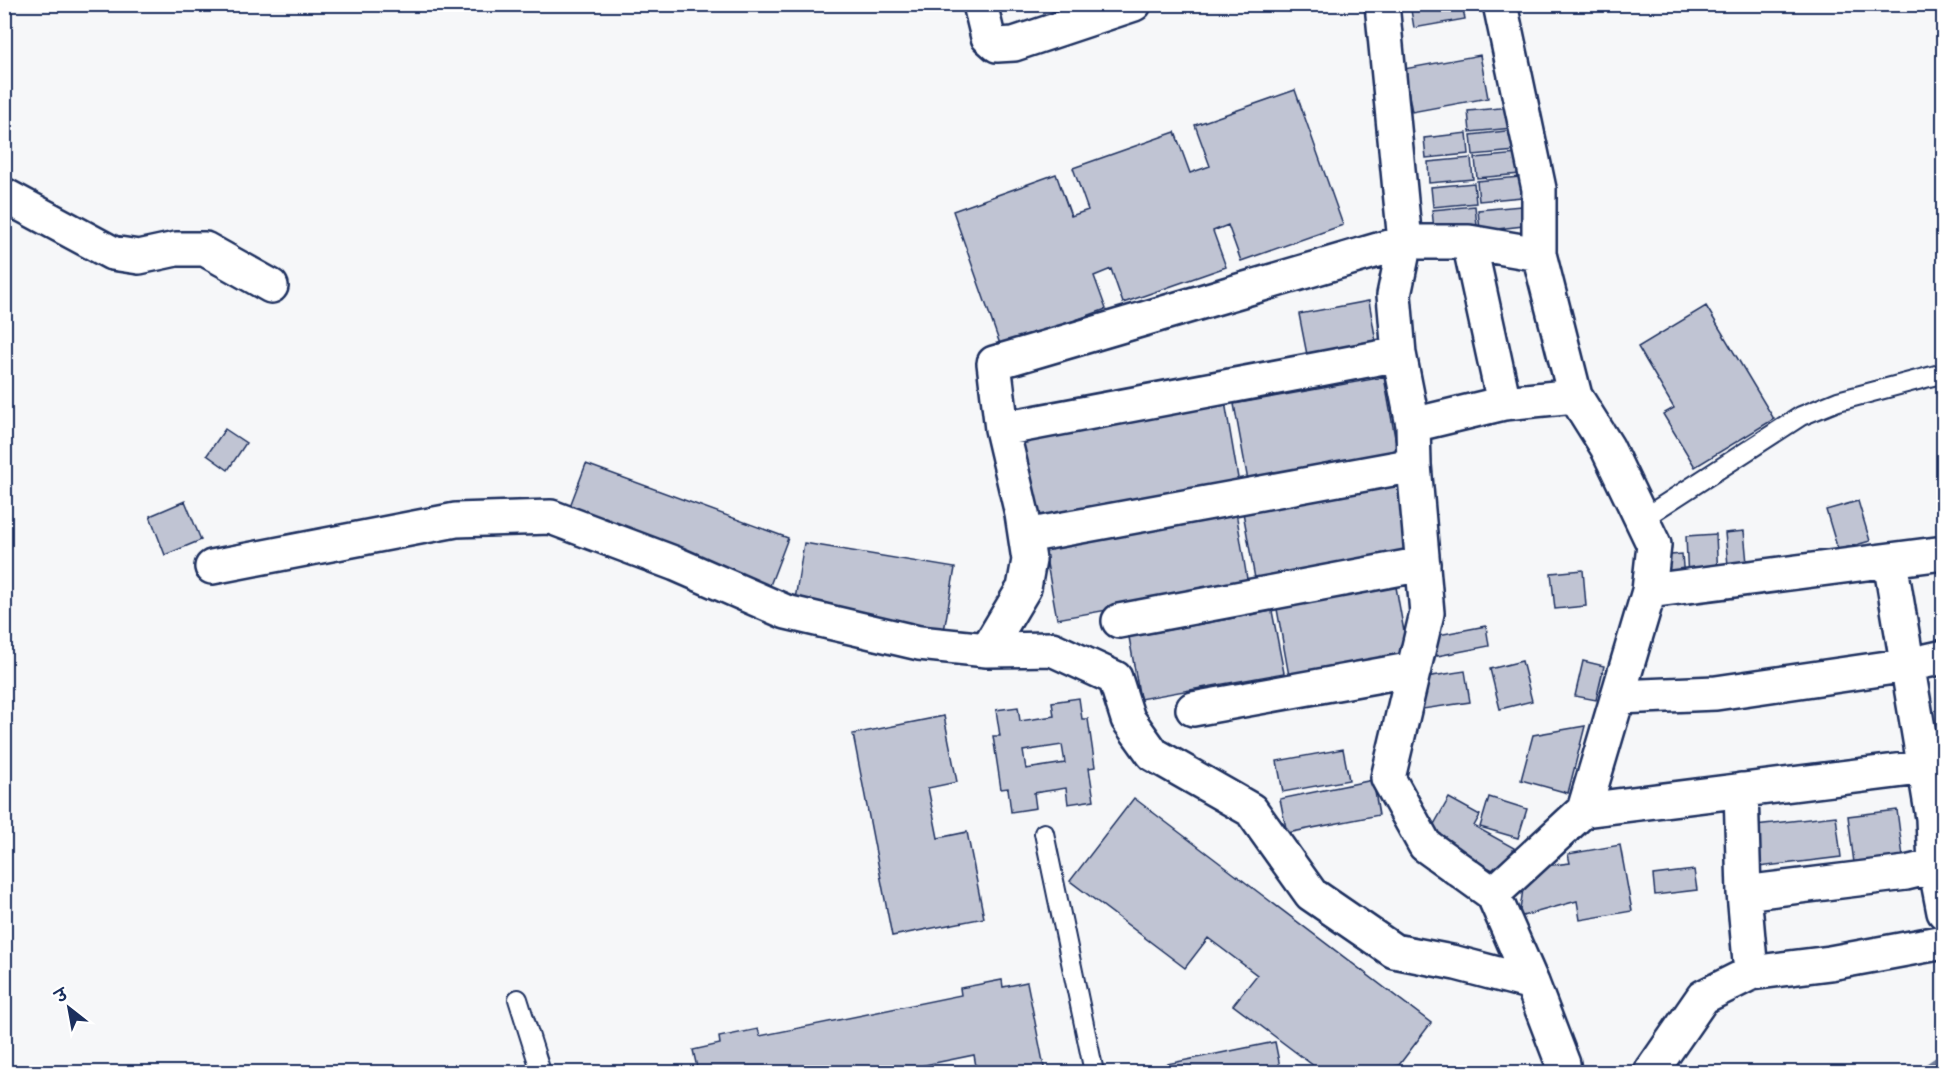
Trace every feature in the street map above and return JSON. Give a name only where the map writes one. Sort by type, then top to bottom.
[{"type":"street","points":[[980,4],[988,37],[997,45],[1014,44],[1134,4]]},
{"type":"street","points":[[1382,4],[1405,242],[1394,296],[1399,354],[1413,425],[1414,465],[1427,613],[1388,778],[1425,845],[1493,894],[1532,983],[1564,1072]]},
{"type":"street","points":[[1493,894],[1584,810],[1649,591],[1654,544],[1606,447],[1575,396],[1539,254],[1539,189],[1500,4]]},
{"type":"street","points":[[4,195],[112,253],[139,257],[176,249],[205,249],[271,286]]},
{"type":"street","points":[[987,650],[1024,588],[1029,560],[1026,536],[1002,429],[994,363],[1405,242],[1469,242],[1539,254]]},
{"type":"street","points":[[1469,242],[1504,403]]},
{"type":"street","points":[[1002,429],[1399,354]]},
{"type":"street","points":[[1413,425],[1504,403],[1575,396]]},
{"type":"street","points":[[1026,536],[1414,465]]},
{"type":"street","points":[[212,567],[456,520],[551,518],[676,564],[786,612],[919,643],[987,650],[1052,649],[1115,678],[1128,718],[1153,754],[1251,810],[1311,894],[1394,951],[1456,963],[1532,983]]},
{"type":"street","points":[[1649,591],[1944,553]]},
{"type":"street","points":[[1890,561],[1908,665],[1934,766],[1935,866],[1944,912]]},
{"type":"street","points":[[1119,621],[1423,564]]},
{"type":"street","points":[[1618,697],[1716,693],[1908,665],[1944,657]]},
{"type":"street","points":[[1193,709],[1414,669]]},
{"type":"street","points":[[1584,810],[1934,766]]},
{"type":"street","points":[[1741,790],[1744,893],[1751,973]]},
{"type":"street","points":[[1744,893],[1906,873],[1935,866]]},
{"type":"street","points":[[1652,1072],[1703,997],[1751,973],[1830,963],[1944,942]]},
{"type":"lane","points":[[1642,519],[1802,416],[1838,401],[1944,373]]},
{"type":"lane","points":[[1044,833],[1094,1072]]},
{"type":"lane","points":[[518,999],[541,1072]]},
{"type":"building","points":[[1410,4],[1462,4],[1465,19],[1414,28]]},
{"type":"building","points":[[1480,55],[1488,98],[1412,112],[1404,69]]},
{"type":"building","points":[[1295,90],[1343,225],[1241,261],[1228,225],[1213,231],[1226,267],[1123,303],[1111,269],[1094,276],[1106,309],[1001,347],[953,211],[1056,174],[1071,216],[1088,210],[1073,168],[1175,132],[1190,173],[1210,166],[1195,125]]},
{"type":"building","points":[[1511,107],[1513,128],[1470,132],[1468,111]]},
{"type":"building","points":[[1514,130],[1516,151],[1473,155],[1471,135]]},
{"type":"building","points":[[1467,133],[1469,154],[1426,158],[1424,138]]},
{"type":"building","points":[[1518,154],[1520,174],[1477,178],[1475,158]]},
{"type":"building","points":[[1471,158],[1473,179],[1429,183],[1428,162]]},
{"type":"building","points":[[1520,177],[1522,197],[1479,201],[1477,181]]},
{"type":"building","points":[[1474,183],[1476,203],[1433,207],[1431,187]]},
{"type":"building","points":[[1475,206],[1477,226],[1434,230],[1432,210]]},
{"type":"building","points":[[1521,206],[1523,226],[1480,231],[1478,210]]},
{"type":"building","points":[[1369,301],[1377,348],[1308,360],[1299,314]]},
{"type":"building","points":[[1706,306],[1774,419],[1695,467],[1663,414],[1674,408],[1638,347]]},
{"type":"building","points":[[1384,377],[1398,454],[1248,481],[1234,404]]},
{"type":"building","points":[[1224,396],[1239,484],[1033,521],[1018,434]]},
{"type":"building","points":[[225,429],[246,443],[228,470],[207,455]]},
{"type":"building","points":[[586,464],[788,538],[769,588],[567,514]]},
{"type":"building","points":[[1396,479],[1410,556],[1256,584],[1242,507]]},
{"type":"building","points":[[185,501],[201,540],[165,555],[150,516]]},
{"type":"building","points":[[1858,501],[1870,541],[1838,550],[1826,510]]},
{"type":"building","points":[[1236,512],[1248,585],[1057,619],[1044,547]]},
{"type":"building","points":[[1744,531],[1748,574],[1729,576],[1725,533]]},
{"type":"building","points":[[1716,534],[1718,579],[1688,581],[1686,536]]},
{"type":"building","points":[[804,543],[955,568],[944,631],[794,606]]},
{"type":"building","points":[[1682,554],[1684,579],[1662,581],[1660,556]]},
{"type":"building","points":[[1583,570],[1586,606],[1555,609],[1551,573]]},
{"type":"building","points":[[1396,587],[1408,654],[1289,676],[1277,609]]},
{"type":"building","points":[[1272,611],[1284,673],[1140,699],[1129,637]]},
{"type":"building","points":[[1486,626],[1489,646],[1437,656],[1433,636]]},
{"type":"building","points":[[1522,661],[1532,701],[1500,709],[1490,669]]},
{"type":"building","points":[[1583,661],[1604,666],[1596,700],[1575,696]]},
{"type":"building","points":[[1465,671],[1470,702],[1423,709],[1419,678]]},
{"type":"building","points":[[1079,698],[1082,719],[1088,719],[1095,767],[1089,768],[1094,800],[1068,804],[1066,788],[1034,793],[1036,808],[1011,812],[1008,788],[1001,789],[993,736],[1000,736],[996,710],[1018,707],[1020,721],[1054,716],[1052,702]],"holes":[[[1062,745],[1065,763],[1026,769],[1023,751]]]},
{"type":"building","points":[[944,716],[957,782],[928,788],[938,838],[967,832],[984,918],[892,936],[853,734]]},
{"type":"building","points":[[1585,726],[1568,793],[1521,780],[1533,735]]},
{"type":"building","points":[[1343,749],[1349,780],[1283,792],[1277,761]]},
{"type":"building","points":[[1373,780],[1379,815],[1287,833],[1280,799]]},
{"type":"building","points":[[1489,797],[1527,809],[1518,838],[1480,827]]},
{"type":"building","points":[[1134,798],[1431,1023],[1399,1065],[1374,1072],[1322,1072],[1233,1005],[1257,975],[1208,938],[1185,968],[1070,881]]},
{"type":"building","points":[[1449,798],[1480,815],[1474,826],[1514,848],[1500,874],[1428,835]]},
{"type":"building","points":[[1897,810],[1903,857],[1854,863],[1848,816]]},
{"type":"building","points":[[1836,816],[1841,857],[1751,868],[1746,826]]},
{"type":"building","points":[[1620,845],[1632,911],[1580,920],[1577,901],[1519,917],[1526,868],[1570,863],[1568,854]]},
{"type":"building","points":[[1694,870],[1697,890],[1655,895],[1653,875]]},
{"type":"building","points":[[1002,980],[1003,987],[1027,982],[1045,1072],[977,1072],[974,1055],[900,1070],[900,1072],[698,1072],[693,1050],[720,1044],[719,1037],[758,1029],[760,1036],[961,995],[960,988]]},
{"type":"building","points":[[1275,1042],[1281,1072],[1153,1072],[1152,1067]]},
{"type":"waterway","points":[[1922,1072],[1944,1057]]}]
